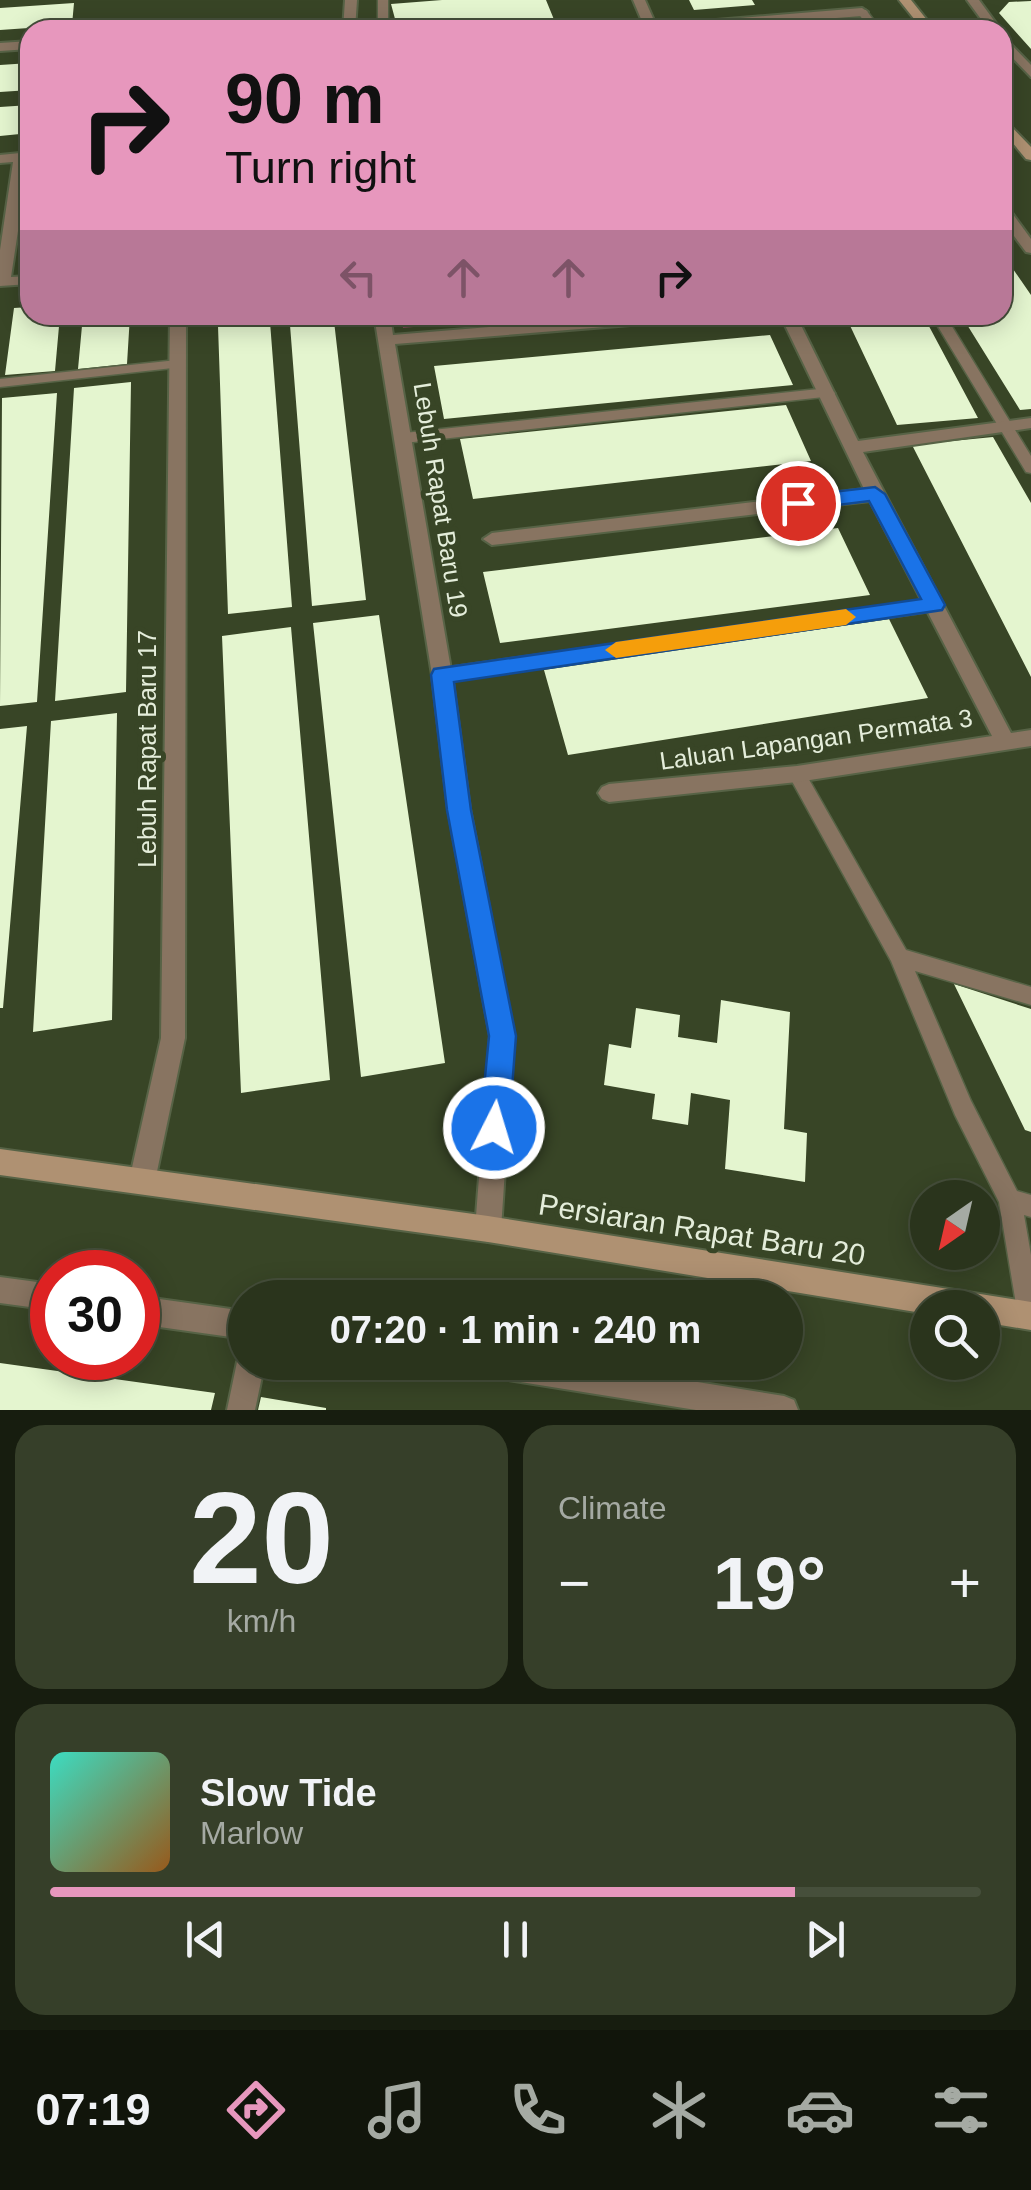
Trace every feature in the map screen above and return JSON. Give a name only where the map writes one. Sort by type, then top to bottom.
[{"type":"street","points":[[769,20],[862,12],[854,0]]},
{"type":"street","points":[[905,0],[921,20]]},
{"type":"street","points":[[1012,51],[1031,74]]},
{"type":"street","points":[[1012,132],[1031,156]]},
{"type":"street","points":[[1,282],[6,222],[20,174]]},
{"type":"street","points":[[1012,232],[1031,249]]},
{"type":"street","name":"Lebuh Rapat Baru 17","points":[[142,1181],[173,1038],[179,325]]},
{"type":"street","name":"Lebuh Rapat Baru 19","points":[[384,325],[442,675],[459,810],[502,1036],[488,1229]]},
{"type":"street","points":[[388,340],[570,325]]},
{"type":"street","points":[[793,325],[875,494],[1005,741]]},
{"type":"street","points":[[855,447],[1031,422]]},
{"type":"street","points":[[492,539],[875,494]]},
{"type":"street","name":"Laluan Lapangan Permata 3","points":[[608,792],[797,774],[1031,738]]},
{"type":"street","name":"Persiaran Rapat Baru 20","points":[[0,1162],[488,1229],[910,1297]]},
{"type":"street","points":[[0,1290],[30,1294]]},
{"type":"street","name":"Persiaran Rapat Baru 20","points":[[1000,1311],[1031,1316]]},
{"type":"street","points":[[160,1313],[228,1323]]},
{"type":"street","points":[[241,1410],[248,1380]]},
{"type":"street","points":[[596,1380],[784,1410]]},
{"type":"lane","points":[[862,12],[868,20]]},
{"type":"lane","points":[[944,325],[1031,468]]},
{"type":"lane","points":[[0,383],[177,364]]},
{"type":"lane","points":[[404,438],[828,393]]},
{"type":"lane","points":[[442,675],[935,605]]},
{"type":"lane","points":[[797,774],[898,957],[964,1108],[1021,1203],[1031,1316]]},
{"type":"lane","points":[[898,957],[1031,996]]},
{"type":"building","points":[[546,0],[554,20],[395,20],[391,4]]},
{"type":"building","points":[[689,0],[752,0],[755,5],[694,10]]},
{"type":"building","points":[[1031,1],[1031,49],[1012,28],[1012,20],[1005,20],[999,13],[1009,2]]},
{"type":"building","points":[[74,3],[72,20],[20,20],[20,29],[0,30],[0,8]]},
{"type":"building","points":[[20,64],[20,91],[0,92],[0,65]]},
{"type":"building","points":[[20,106],[20,134],[0,136],[0,107]]},
{"type":"building","points":[[1012,267],[1031,295],[1031,409],[1020,410],[967,325],[1012,325]]},
{"type":"building","points":[[14,308],[20,308],[20,325],[59,325],[55,371],[5,375]]},
{"type":"building","points":[[82,325],[129,325],[127,364],[78,369]]},
{"type":"building","points":[[270,325],[292,607],[228,614],[218,326]]},
{"type":"building","points":[[290,325],[334,325],[366,600],[312,606]]},
{"type":"building","points":[[850,325],[928,325],[978,418],[897,425]]},
{"type":"building","points":[[770,335],[793,385],[444,419],[434,366]]},
{"type":"building","points":[[131,382],[126,692],[55,701],[74,388]]},
{"type":"building","points":[[57,393],[37,702],[0,706],[2,398]]},
{"type":"building","points":[[786,405],[811,461],[473,499],[460,439]]},
{"type":"building","points":[[993,437],[1031,503],[1031,677],[912,445]]},
{"type":"building","points":[[838,528],[870,595],[500,643],[483,572]]},
{"type":"building","points":[[379,615],[445,1063],[361,1077],[313,623]]},
{"type":"building","points":[[889,619],[928,698],[568,755],[544,670]]},
{"type":"building","points":[[291,627],[330,1080],[241,1093],[222,636]]},
{"type":"building","points":[[117,713],[112,1020],[33,1032],[51,721]]},
{"type":"building","points":[[27,726],[3,1008],[0,1008],[0,729]]},
{"type":"building","points":[[954,984],[1031,1009],[1031,1132],[1025,1130]]},
{"type":"building","points":[[721,1000],[790,1012],[784,1129],[807,1133],[805,1182],[725,1169],[730,1100],[691,1093],[688,1125],[652,1119],[655,1094],[604,1085],[609,1044],[631,1048],[636,1008],[680,1015],[678,1037],[717,1043]]},
{"type":"building","points":[[0,1363],[30,1367],[30,1380],[122,1380],[215,1393],[211,1410],[0,1410]]},
{"type":"building","points":[[261,1397],[326,1408],[326,1410],[258,1410]]},
{"type":"slow traffic","points":[[616,650],[846,617]]},
{"type":"route","points":[[494,1128],[502,1036],[459,810],[442,675],[935,605],[875,494],[798,503]]}]
